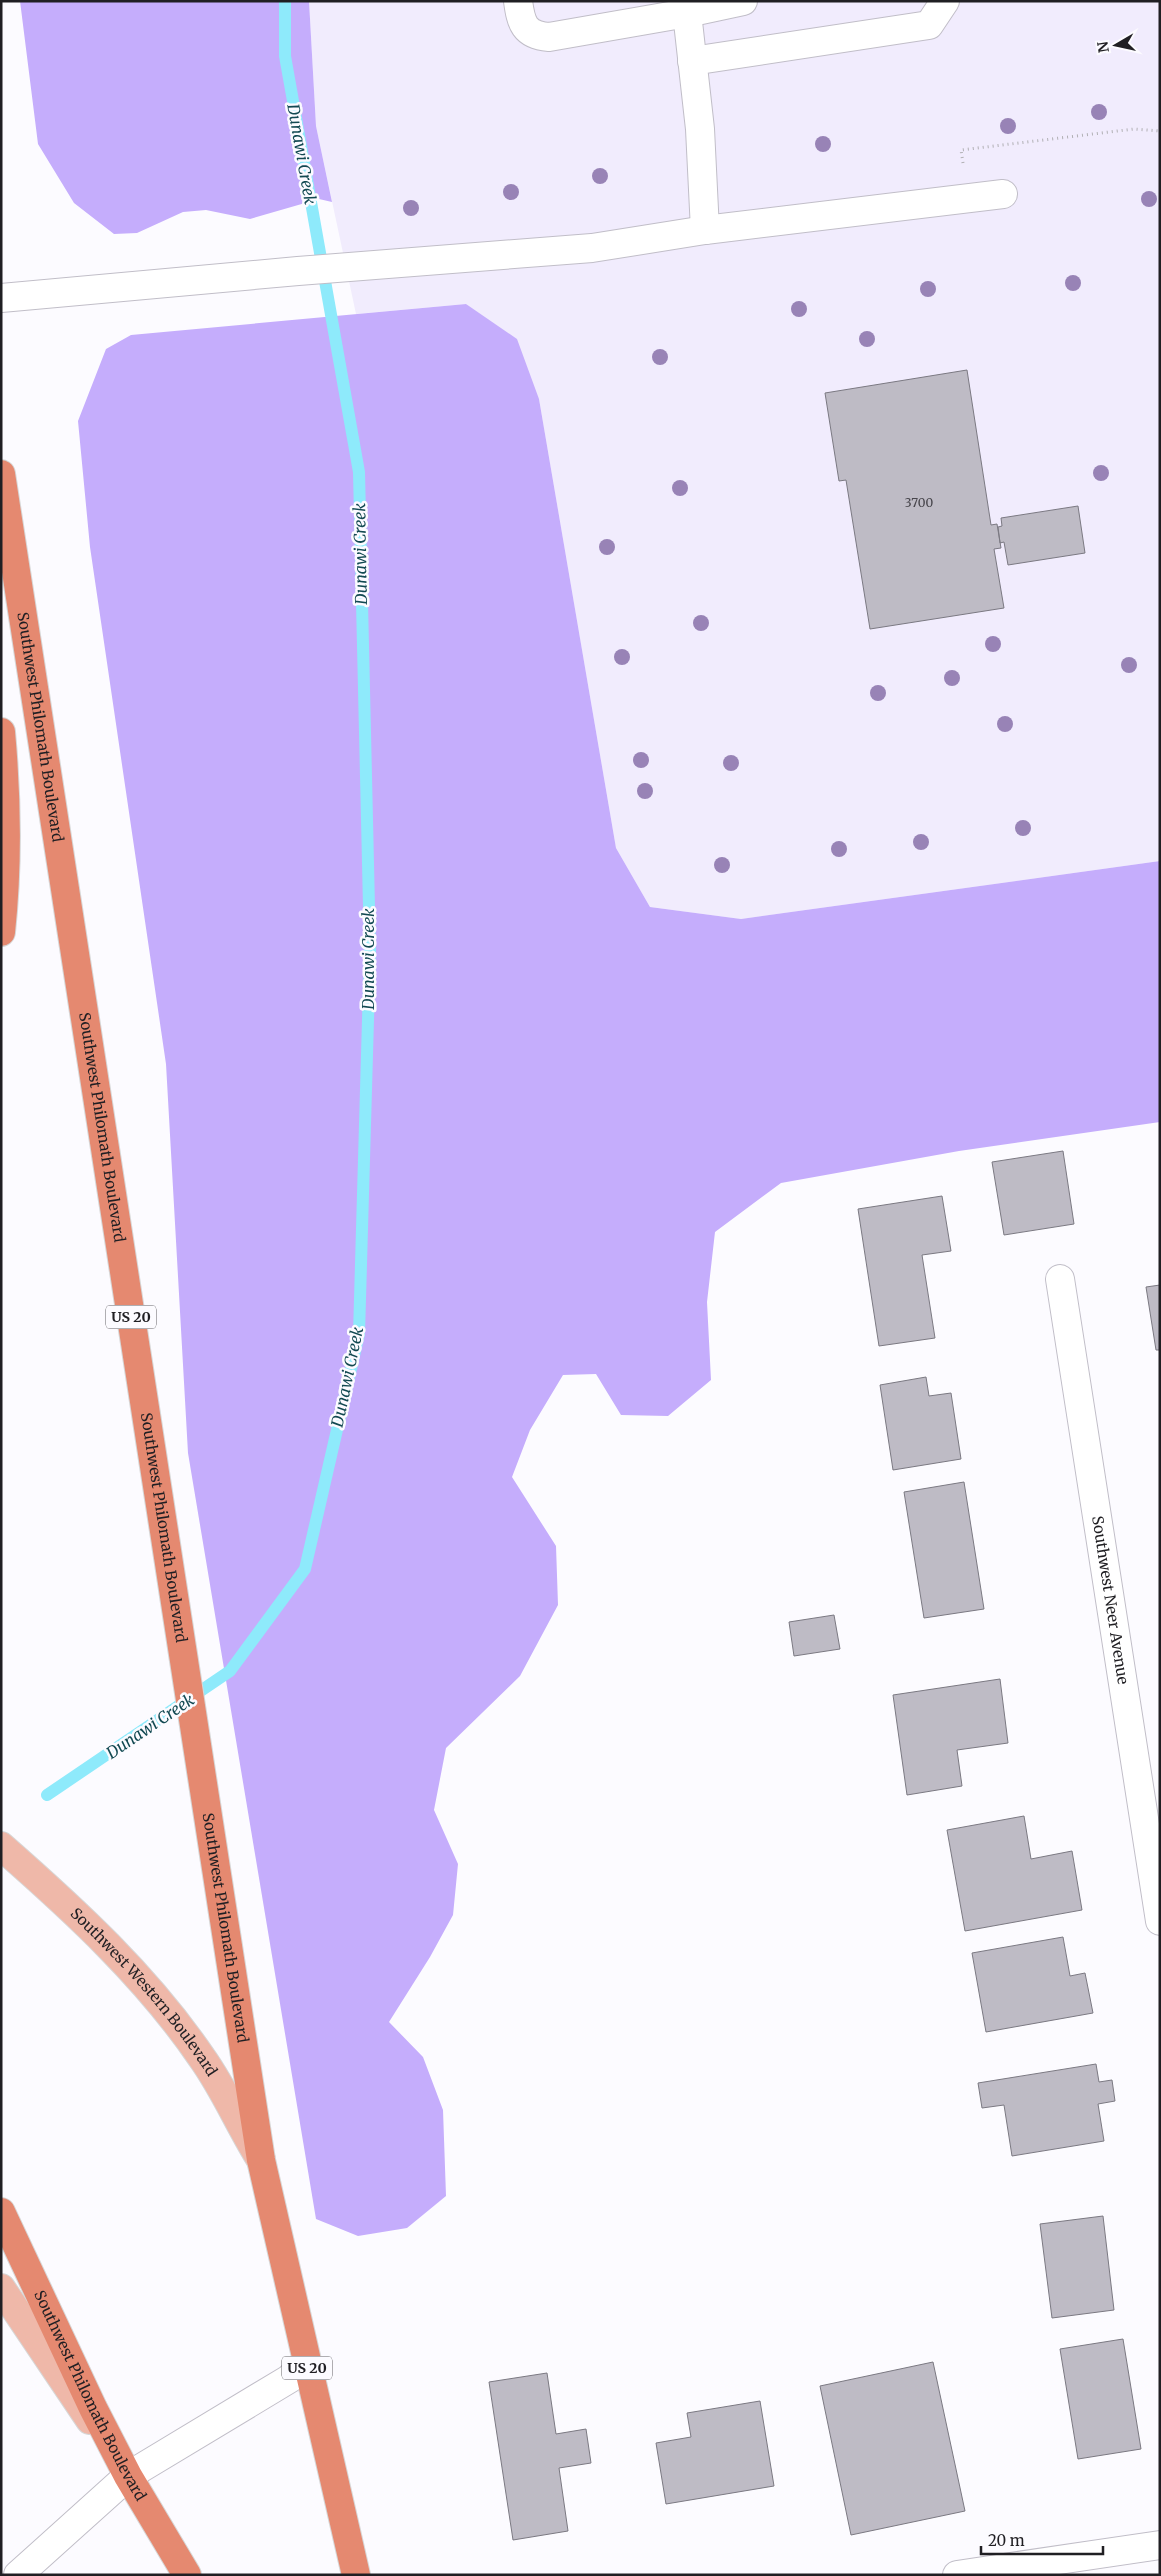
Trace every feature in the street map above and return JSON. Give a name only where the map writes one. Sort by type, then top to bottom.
[{"type":"highway","name":"Southwest Philomath Boulevard","points":[[1,474],[261,2160],[306,2364],[356,2575]]},
{"type":"highway","points":[[1,732],[5,777],[4,902],[1,932]]},
{"type":"highway","name":"Southwest Philomath Boulevard","points":[[1,2212],[93,2408],[128,2476],[187,2575]]},
{"type":"main road","name":"Southwest Western Boulevard","points":[[1,1846],[71,1907],[169,2012],[204,2059],[261,2160]]},
{"type":"main road","points":[[1,2288],[128,2476]]},
{"type":"street","points":[[518,1],[522,21],[528,31],[536,36],[549,37],[744,1]]},
{"type":"street","points":[[692,61],[929,25],[945,1]]},
{"type":"street","points":[[687,13],[700,129],[705,230]]},
{"type":"street","points":[[1,298],[298,271],[592,248],[705,230],[1003,194]]},
{"type":"street","name":"Southwest Neer Avenue","points":[[1060,1279],[1160,1921]]},
{"type":"street","points":[[18,2575],[128,2476],[281,2384],[306,2364]]},
{"type":"street","points":[[957,2575],[1160,2545]]},
{"type":"path","points":[[968,198],[961,150],[1134,129],[1160,131]]},
{"type":"shaded area","points":[[20,1],[309,1],[316,126],[332,202],[319,199],[250,219],[206,210],[183,212],[137,233],[114,234],[74,203],[38,144]]},
{"type":"shaded area","points":[[309,1],[1160,1],[1160,861],[741,919],[650,907],[616,848],[539,399],[466,304],[356,314],[316,126]]},
{"type":"shaded area","points":[[466,304],[517,339],[539,399],[616,848],[650,907],[741,919],[1160,861],[1160,1122],[959,1151],[781,1183],[715,1232],[707,1302],[711,1380],[668,1416],[621,1415],[596,1374],[563,1375],[530,1430],[512,1477],[556,1546],[558,1605],[520,1676],[446,1748],[434,1810],[458,1864],[453,1915],[430,1957],[389,2022],[423,2057],[443,2110],[446,2196],[407,2228],[358,2236],[316,2219],[188,1453],[166,1064],[90,547],[78,421],[106,349],[131,335]]},
{"type":"building","points":[[967,370],[991,525],[997,524],[1001,548],[994,549],[1004,608],[870,629],[846,480],[839,481],[825,393]]},
{"type":"building","points":[[1078,506],[1085,553],[1008,565],[1004,542],[1000,543],[998,527],[1002,526],[1001,518]]},
{"type":"building","points":[[1063,1151],[1074,1224],[1004,1235],[992,1162]]},
{"type":"building","points":[[942,1196],[951,1251],[922,1255],[935,1338],[879,1346],[858,1209]]},
{"type":"building","points":[[1160,1285],[1160,1350],[1156,1350],[1146,1287]]},
{"type":"building","points":[[926,1377],[929,1396],[951,1393],[961,1459],[893,1470],[880,1385]]},
{"type":"building","points":[[964,1482],[984,1609],[924,1618],[904,1492]]},
{"type":"building","points":[[834,1615],[840,1649],[794,1656],[789,1622]]},
{"type":"building","points":[[1000,1679],[1008,1743],[957,1750],[962,1786],[907,1795],[893,1695]]},
{"type":"building","points":[[1024,1816],[1031,1859],[1072,1851],[1082,1910],[965,1931],[947,1830]]},
{"type":"building","points":[[1063,1937],[1070,1976],[1085,1973],[1093,2013],[986,2032],[972,1953]]},
{"type":"building","points":[[1096,2064],[1099,2082],[1112,2080],[1115,2101],[1098,2104],[1104,2141],[1012,2156],[1004,2105],[982,2108],[978,2083]]},
{"type":"building","points":[[1103,2216],[1114,2310],[1052,2318],[1040,2224]]},
{"type":"building","points":[[1123,2339],[1141,2449],[1078,2459],[1060,2349]]},
{"type":"building","points":[[933,2362],[965,2511],[851,2535],[820,2386]]},
{"type":"building","points":[[547,2373],[556,2434],[586,2429],[591,2463],[559,2468],[568,2531],[513,2540],[489,2382]]},
{"type":"building","points":[[760,2401],[774,2486],[666,2504],[656,2443],[691,2437],[687,2413]]},
{"type":"waterway","name":"Dunawi Creek","points":[[47,1795],[230,1671],[305,1569],[359,1334],[370,950],[359,472],[285,56],[285,1]]}]
